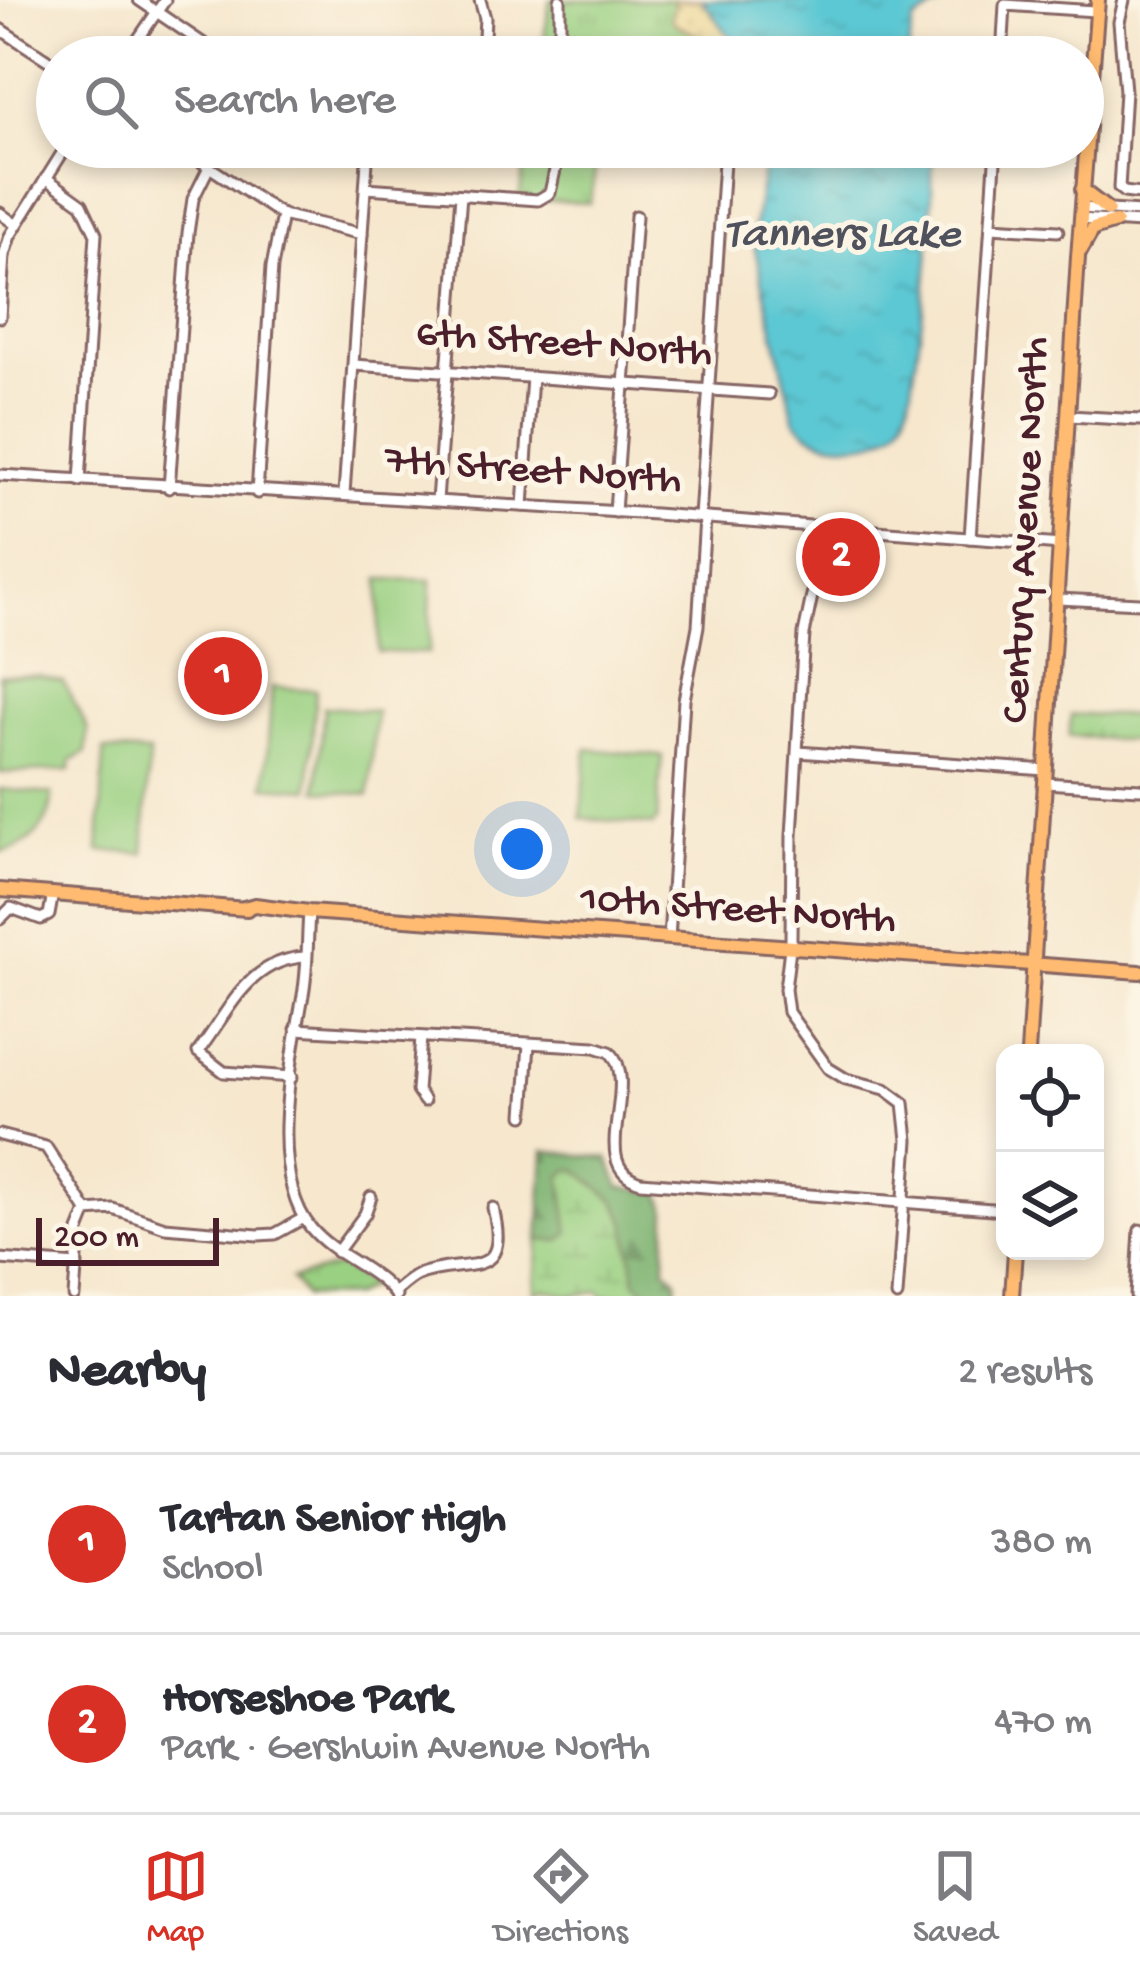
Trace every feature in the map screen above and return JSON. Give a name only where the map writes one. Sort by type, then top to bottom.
[{"type":"main road","name":"Century Avenue North","points":[[1094,36],[1096,4]]},
{"type":"main road","name":"Century Avenue North","points":[[1029,1044],[1084,168]]},
{"type":"main road","points":[[1078,256],[1091,231],[1112,216],[1082,190]]},
{"type":"main road","name":"10th Street North","points":[[0,890],[1140,972]]},
{"type":"main road","points":[[1012,1296],[1014,1260]]},
{"type":"street","points":[[139,0],[192,36]]},
{"type":"street","points":[[140,36],[165,0]]},
{"type":"street","points":[[480,0],[484,36]]},
{"type":"street","points":[[560,0],[560,36]]},
{"type":"street","points":[[1124,0],[1119,22],[1125,91],[1120,190],[1140,194]]},
{"type":"street","points":[[1003,36],[1005,5],[1096,4]]},
{"type":"street","points":[[2,34],[36,54]]},
{"type":"street","points":[[1122,137],[1140,139]]},
{"type":"street","points":[[0,317],[4,254],[15,224],[52,168]]},
{"type":"street","points":[[169,488],[188,233],[193,199],[208,168]]},
{"type":"street","points":[[211,168],[282,215],[362,234]]},
{"type":"street","points":[[344,494],[367,168]]},
{"type":"street","points":[[366,188],[536,200],[550,193],[555,168]]},
{"type":"street","points":[[669,939],[685,700],[698,626],[723,168]]},
{"type":"street","points":[[970,538],[995,168]]},
{"type":"street","points":[[46,178],[82,204],[96,235],[80,481]]},
{"type":"street","points":[[437,500],[460,194]]},
{"type":"street","points":[[0,212],[15,224]]},
{"type":"street","points":[[1112,216],[1140,212]]},
{"type":"street","points":[[1080,214],[1140,223]]},
{"type":"street","points":[[257,493],[272,268],[282,215]]},
{"type":"street","points":[[614,512],[636,216]]},
{"type":"street","points":[[991,227],[1058,231]]},
{"type":"street","name":"6th Street North","points":[[354,365],[769,394]]},
{"type":"street","points":[[523,506],[532,377]]},
{"type":"street","points":[[1069,416],[1140,420]]},
{"type":"street","name":"7th Street North","points":[[0,475],[703,517],[1061,544]]},
{"type":"street","points":[[820,526],[805,634],[785,989],[795,1025],[828,1068],[845,1079],[885,1089],[904,1103],[908,1140],[897,1296]]},
{"type":"street","points":[[1058,598],[1140,603]]},
{"type":"street","points":[[798,752],[1140,789]]},
{"type":"street","points":[[0,919],[11,908],[41,919],[52,909],[53,893]]},
{"type":"street","points":[[302,912],[306,957],[286,1158],[289,1181],[304,1218],[337,1252],[383,1280],[395,1294],[419,1274],[484,1264],[493,1257],[500,1234],[494,1208]]},
{"type":"street","points":[[292,1077],[224,1072],[198,1052],[255,973],[284,958],[306,957]]},
{"type":"street","points":[[296,1028],[610,1052],[621,1072],[618,1169],[638,1181],[996,1209]]},
{"type":"street","points":[[421,1037],[417,1091],[424,1101]]},
{"type":"street","points":[[524,1115],[529,1044]]},
{"type":"street","points":[[0,1135],[46,1148],[87,1211]]},
{"type":"street","points":[[337,1252],[365,1214],[371,1197]]},
{"type":"street","points":[[841,1212],[842,1198]]},
{"type":"street","points":[[87,1211],[113,1209],[165,1227],[258,1235],[274,1234],[304,1218]]},
{"type":"street","points":[[74,1296],[79,1232],[87,1211]]},
{"type":"street","points":[[1136,1296],[1140,1230]]},
{"type":"street","points":[[0,1258],[76,1265]]},
{"type":"green space","points":[[550,0],[702,0],[729,36],[544,36]]},
{"type":"green space","points":[[524,168],[596,168],[590,203],[519,199]]},
{"type":"green space","points":[[822,537],[864,541],[860,577],[819,572]]},
{"type":"green space","points":[[380,579],[431,580],[429,653],[378,652]]},
{"type":"green space","points":[[0,675],[63,682],[88,730],[86,753],[71,761],[70,770],[0,773]]},
{"type":"green space","points":[[272,687],[316,690],[309,789],[265,786]]},
{"type":"green space","points":[[324,707],[376,711],[369,795],[317,790]]},
{"type":"green space","points":[[1071,715],[1140,715],[1140,741],[1069,736]]},
{"type":"green space","points":[[587,749],[662,756],[653,825],[581,818]]},
{"type":"green space","points":[[104,750],[149,753],[144,853],[99,851]]},
{"type":"green space","points":[[0,789],[52,794],[48,815],[37,833],[0,852]]},
{"type":"green space","points":[[544,1151],[608,1158],[620,1187],[660,1193],[667,1211],[665,1269],[677,1279],[676,1296],[652,1296],[636,1283],[626,1223],[616,1202],[577,1170],[562,1195],[569,1233],[560,1241],[539,1240]]},
{"type":"green space","points":[[568,1170],[577,1170],[616,1202],[626,1223],[636,1283],[652,1296],[534,1292],[539,1240],[560,1241],[569,1233],[561,1178]]},
{"type":"green space","points":[[340,1266],[371,1285],[353,1296],[304,1296],[291,1279]]},
{"type":"sand","points":[[675,0],[702,0],[730,36],[698,36],[671,19]]},
{"type":"water","points":[[702,0],[951,0],[914,21],[911,36],[729,36]]},
{"type":"water","name":"Tanners Lake","points":[[764,168],[932,168],[929,254],[911,393],[900,424],[890,433],[864,443],[826,441],[812,436],[794,419],[754,228]]},
{"type":"place","name":"Horseshoe Park","points":[[841,557]]},
{"type":"place","name":"Tartan Senior High","points":[[223,676]]}]
